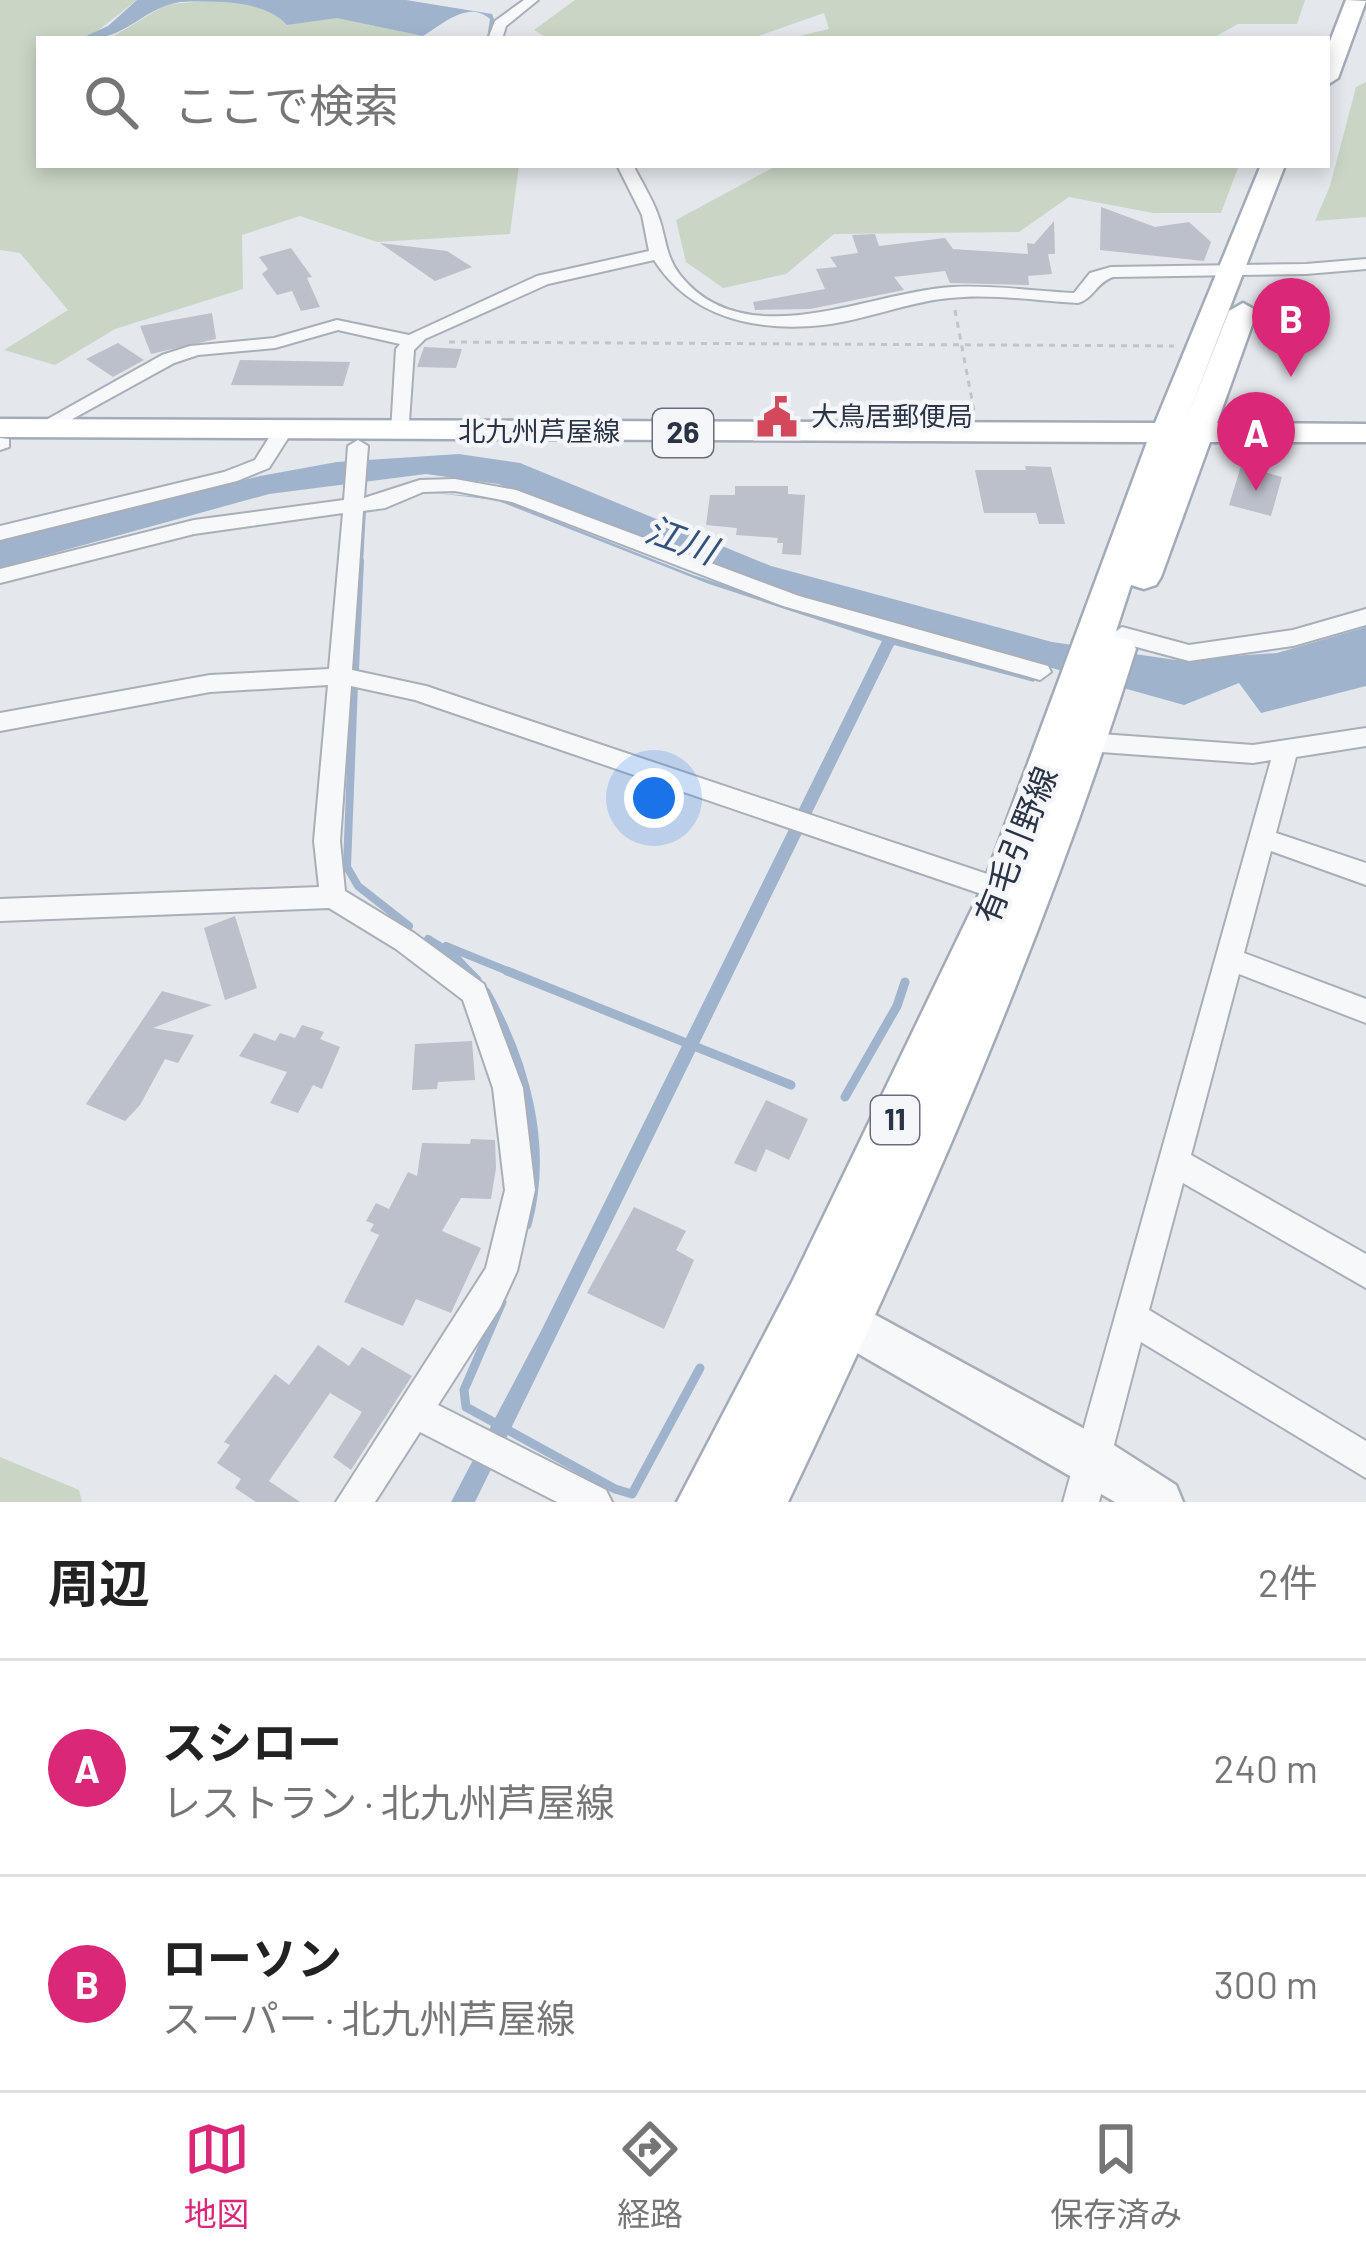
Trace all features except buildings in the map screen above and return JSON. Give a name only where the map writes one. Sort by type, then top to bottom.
[{"type":"main road","points":[[1322,36],[1336,0]]},
{"type":"main road","points":[[1330,71],[1356,0]]},
{"type":"main road","name":"有毛引野線","points":[[1245,271],[1273,168]]},
{"type":"main road","name":"有毛引野線","points":[[758,1502],[829,1311],[1002,890],[1075,736],[1245,271],[1294,168]]},
{"type":"main road","name":"北九州芦屋線","points":[[0,440],[40,429],[279,438],[357,454],[1366,433]]},
{"type":"main road","name":"北九州芦屋線","points":[[0,440],[401,432],[979,434],[1366,449]]},
{"type":"main road","name":"有毛引野線","points":[[706,1502],[829,1311],[953,1088],[1029,904],[1075,736]]},
{"type":"street","points":[[496,36],[500,24],[532,0]]},
{"type":"street","points":[[626,168],[650,215],[658,254],[676,282],[695,299],[745,318],[822,320],[951,292],[1078,298],[1096,276],[1118,268],[1245,271],[1366,264]]},
{"type":"street","points":[[401,432],[405,349],[413,341],[543,280],[658,254]]},
{"type":"street","points":[[40,429],[168,359],[196,350],[274,343],[337,325],[413,341]]},
{"type":"street","points":[[0,533],[230,478],[262,464],[279,438]]},
{"type":"street","points":[[333,897],[327,841],[357,454]]},
{"type":"street","points":[[0,576],[194,527],[352,496],[378,503],[430,485],[516,496],[791,601],[1040,671]]},
{"type":"street","points":[[1111,643],[1189,653],[1293,638],[1366,617]]},
{"type":"street","points":[[0,722],[170,691],[272,678],[340,676],[418,692],[1002,890]]},
{"type":"street","points":[[1075,736],[1253,754],[1366,737]]},
{"type":"street","points":[[1088,1481],[1286,750]]},
{"type":"street","points":[[1262,838],[1366,874]]},
{"type":"street","points":[[0,910],[333,897],[474,993],[508,1088],[516,1137],[520,1190],[501,1271],[354,1502]]},
{"type":"street","points":[[1230,958],[1366,1011]]},
{"type":"street","points":[[1175,1162],[1366,1272]]},
{"type":"street","points":[[829,1311],[1088,1481],[1159,1502]]},
{"type":"street","points":[[1133,1319],[1366,1461]]},
{"type":"street","points":[[415,1411],[594,1502]]},
{"type":"path","points":[[951,292],[979,434]]},
{"type":"path","points":[[413,341],[1173,348],[1180,332]]},
{"type":"green space","points":[[0,0],[137,0],[91,36],[36,36],[36,168],[519,168],[510,234],[377,242],[300,216],[242,235],[243,289],[115,329],[55,365],[4,350],[68,310],[20,253],[0,250]]},
{"type":"green space","points":[[575,0],[1305,0],[1297,24],[1238,24],[1216,36],[800,36],[829,29],[824,13],[759,36],[544,36],[534,30]]},
{"type":"green space","points":[[243,3],[272,11],[287,25],[337,17],[423,36],[114,36],[167,4]]},
{"type":"green space","points":[[1366,82],[1366,217],[1315,221],[1330,186],[1356,87]]},
{"type":"green space","points":[[772,168],[1238,168],[1221,213],[1153,213],[1069,197],[1019,232],[834,234],[786,274],[723,288],[686,262],[676,220]]},
{"type":"green space","points":[[0,1457],[79,1490],[82,1502],[0,1502]]},
{"type":"water","points":[[137,0],[406,0],[492,14],[494,19],[488,36],[490,19],[474,12],[457,15],[423,36],[337,18],[287,25],[253,6],[180,2],[110,35],[86,36],[108,26]]},
{"type":"water","name":"江川","points":[[459,454],[520,463],[771,566],[1052,642],[1176,660],[1277,653],[1366,627],[1366,686],[1261,713],[1239,683],[1184,705],[898,625],[893,639],[1035,678],[1034,682],[894,645],[475,1502],[451,1502],[542,1329],[882,641],[709,584],[496,500],[426,492],[501,499],[693,575],[885,637],[891,623],[777,591],[498,484],[426,474],[269,494],[0,568],[0,540],[260,476],[337,462]]},
{"type":"waterway","points":[[360,564],[363,510]]},
{"type":"waterway","points":[[355,670],[360,561]]},
{"type":"waterway","points":[[354,685],[347,867],[358,886],[409,926]]},
{"type":"waterway","points":[[428,939],[454,955],[471,974]]},
{"type":"waterway","points":[[446,946],[515,974]]},
{"type":"waterway","points":[[468,971],[471,974]]},
{"type":"waterway","points":[[507,971],[791,1085]]},
{"type":"waterway","points":[[471,974],[477,980]]},
{"type":"waterway","points":[[845,1097],[897,1006],[905,982]]},
{"type":"waterway","points":[[486,992],[512,1047],[529,1106],[535,1166],[527,1225]]},
{"type":"waterway","points":[[502,1302],[464,1390],[466,1407],[615,1489],[632,1494],[700,1368]]},
{"type":"place","name":"ローソン","points":[[1291,377]]},
{"type":"place","name":"大鳥居郵便局","points":[[777,417]]},
{"type":"place","name":"スシロー","points":[[1256,491]]}]
